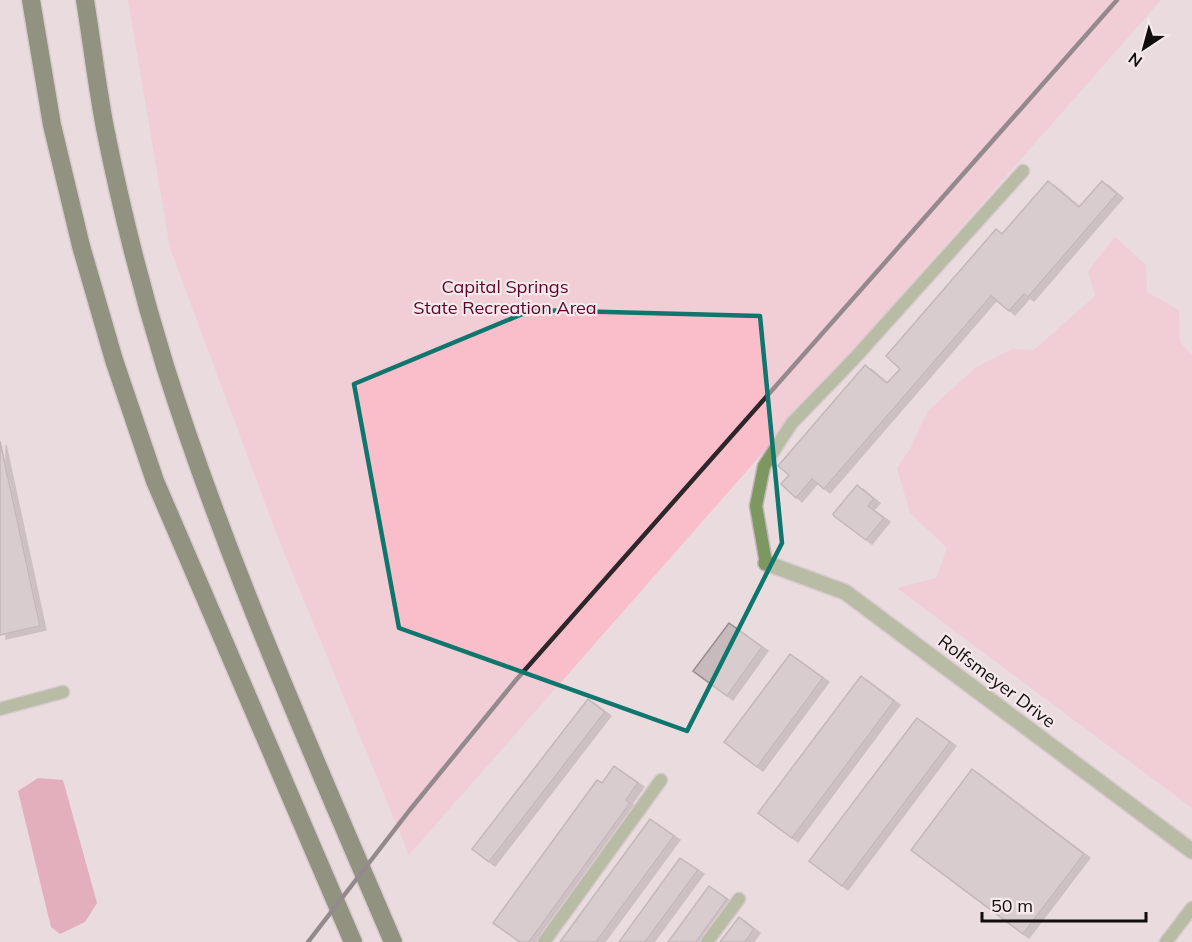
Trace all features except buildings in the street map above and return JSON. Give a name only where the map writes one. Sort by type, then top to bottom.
[{"type":"highway","points":[[31,0],[52,125],[81,246],[117,371],[155,481],[353,942]]},
{"type":"highway","points":[[85,0],[105,128],[136,262],[165,364],[218,519],[281,677],[393,942]]},
{"type":"street","name":"Rolfsmeyer Drive","points":[[766,563],[845,592],[1192,851]]},
{"type":"lane","points":[[766,563],[756,506],[764,466],[775,448],[792,423],[853,360],[1023,171]]},
{"type":"lane","points":[[0,710],[63,692]]},
{"type":"lane","points":[[544,942],[661,780]]},
{"type":"lane","points":[[708,942],[739,899]]},
{"type":"lane","points":[[1166,942],[1192,908]]},
{"type":"highlighted area","points":[[532,310],[760,316],[782,543],[687,731],[399,628],[354,384]]},
{"type":"green space","name":"Capital Springs State Recreation Area","points":[[128,0],[1161,0],[409,855],[277,535],[170,248]]},
{"type":"green space","points":[[1115,237],[1146,265],[1147,292],[1179,310],[1180,342],[1192,355],[1192,808],[897,588],[936,578],[947,548],[910,513],[897,468],[910,449],[928,411],[975,368],[1012,349],[1034,350],[1095,296],[1088,271]]},
{"type":"shaded area","points":[[38,778],[63,780],[97,903],[85,922],[60,934],[51,927],[18,791]]},
{"type":"railway","points":[[308,942],[409,811],[516,680],[1117,0]]}]
